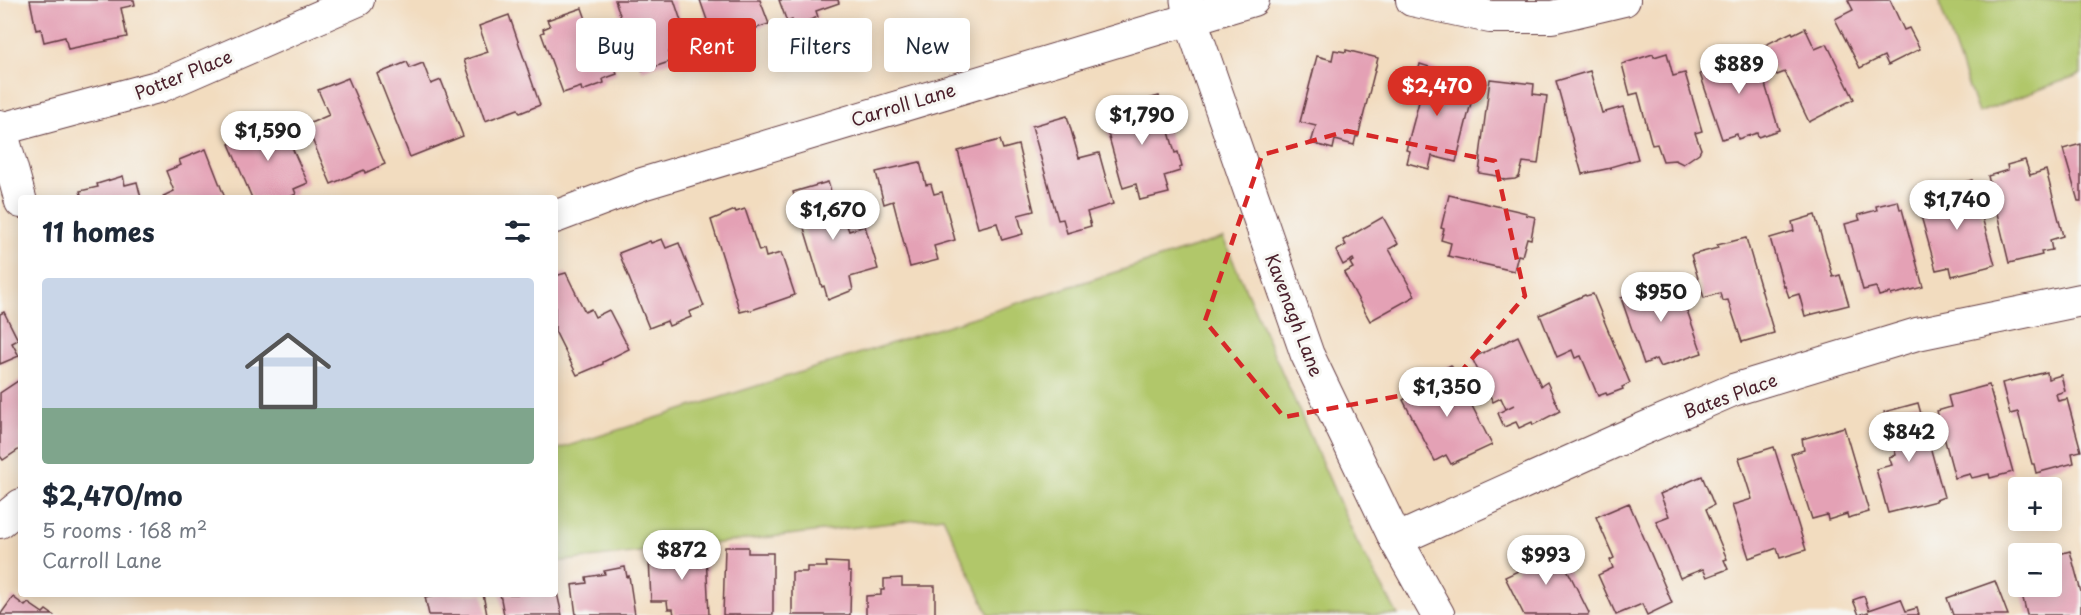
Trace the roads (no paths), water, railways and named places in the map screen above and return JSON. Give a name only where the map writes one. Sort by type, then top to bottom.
[{"type":"main road","name":"Kavenagh Lane","points":[[1189,9],[1307,354],[1396,540],[1438,615]]},
{"type":"street","name":"Potter Place","points":[[0,128],[161,86],[358,0]]},
{"type":"street","name":"Carroll Lane","points":[[558,216],[642,184],[1189,9],[1253,0]]},
{"type":"street","points":[[1412,0],[1490,17],[1552,17],[1624,0]]},
{"type":"street","points":[[0,128],[19,195]]},
{"type":"street","name":"Bates Place","points":[[1396,540],[1733,390],[1917,334],[2081,300]]},
{"type":"street","points":[[0,522],[18,508]]}]
